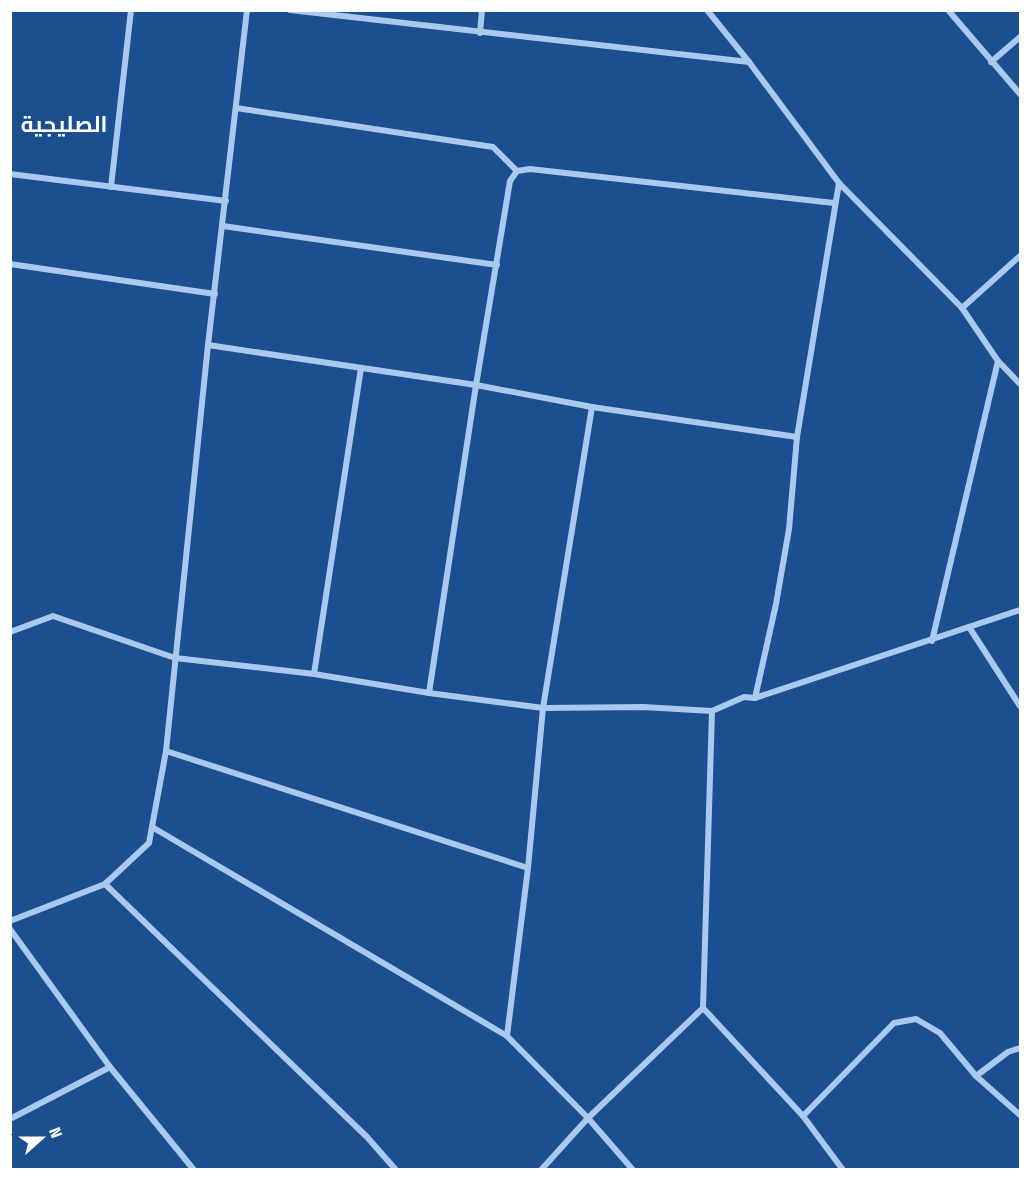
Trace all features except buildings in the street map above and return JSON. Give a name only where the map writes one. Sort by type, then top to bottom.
[{"type":"street","points":[[111,187],[131,10]]},
{"type":"street","points":[[10,921],[105,884],[149,843],[166,751],[208,345],[247,10]]},
{"type":"street","points":[[290,10],[749,62]]},
{"type":"street","points":[[480,33],[482,10]]},
{"type":"street","points":[[707,10],[749,62],[839,183],[962,308],[998,361],[1020,384]]},
{"type":"street","points":[[948,10],[1020,94]]},
{"type":"street","points":[[991,62],[1020,37]]},
{"type":"street","points":[[236,108],[493,147],[517,171]]},
{"type":"street","points":[[429,693],[510,181],[517,171],[530,169],[834,203]]},
{"type":"street","points":[[10,174],[226,201]]},
{"type":"street","points":[[755,698],[776,604],[789,529],[797,437],[839,183]]},
{"type":"street","points":[[223,226],[497,265]]},
{"type":"street","points":[[962,308],[1020,256]]},
{"type":"street","points":[[10,264],[214,294]]},
{"type":"street","points":[[208,345],[476,385],[592,407],[797,437]]},
{"type":"street","points":[[932,641],[998,361]]},
{"type":"street","points":[[314,674],[361,368]]},
{"type":"street","points":[[507,1036],[528,867],[543,708],[592,407]]},
{"type":"street","points":[[10,632],[53,616],[175,658],[314,674],[429,693],[543,708],[643,707],[712,711],[744,697],[755,698],[1020,610]]},
{"type":"street","points":[[969,627],[1020,706]]},
{"type":"street","points":[[712,711],[703,1008],[803,1116],[843,1170]]},
{"type":"street","points":[[166,751],[528,867]]},
{"type":"street","points":[[152,827],[507,1036],[588,1118],[633,1170]]},
{"type":"street","points":[[105,884],[366,1137],[396,1170]]},
{"type":"street","points":[[10,929],[110,1067],[194,1170]]},
{"type":"street","points":[[541,1170],[588,1118],[703,1008]]},
{"type":"street","points":[[803,1116],[894,1023],[916,1018],[940,1033],[976,1076],[1020,1115]]},
{"type":"street","points":[[976,1076],[1008,1052],[1020,1048]]},
{"type":"street","points":[[10,1119],[110,1067]]},
{"type":"district","name":"الصليجية","points":[[64,124]]}]
